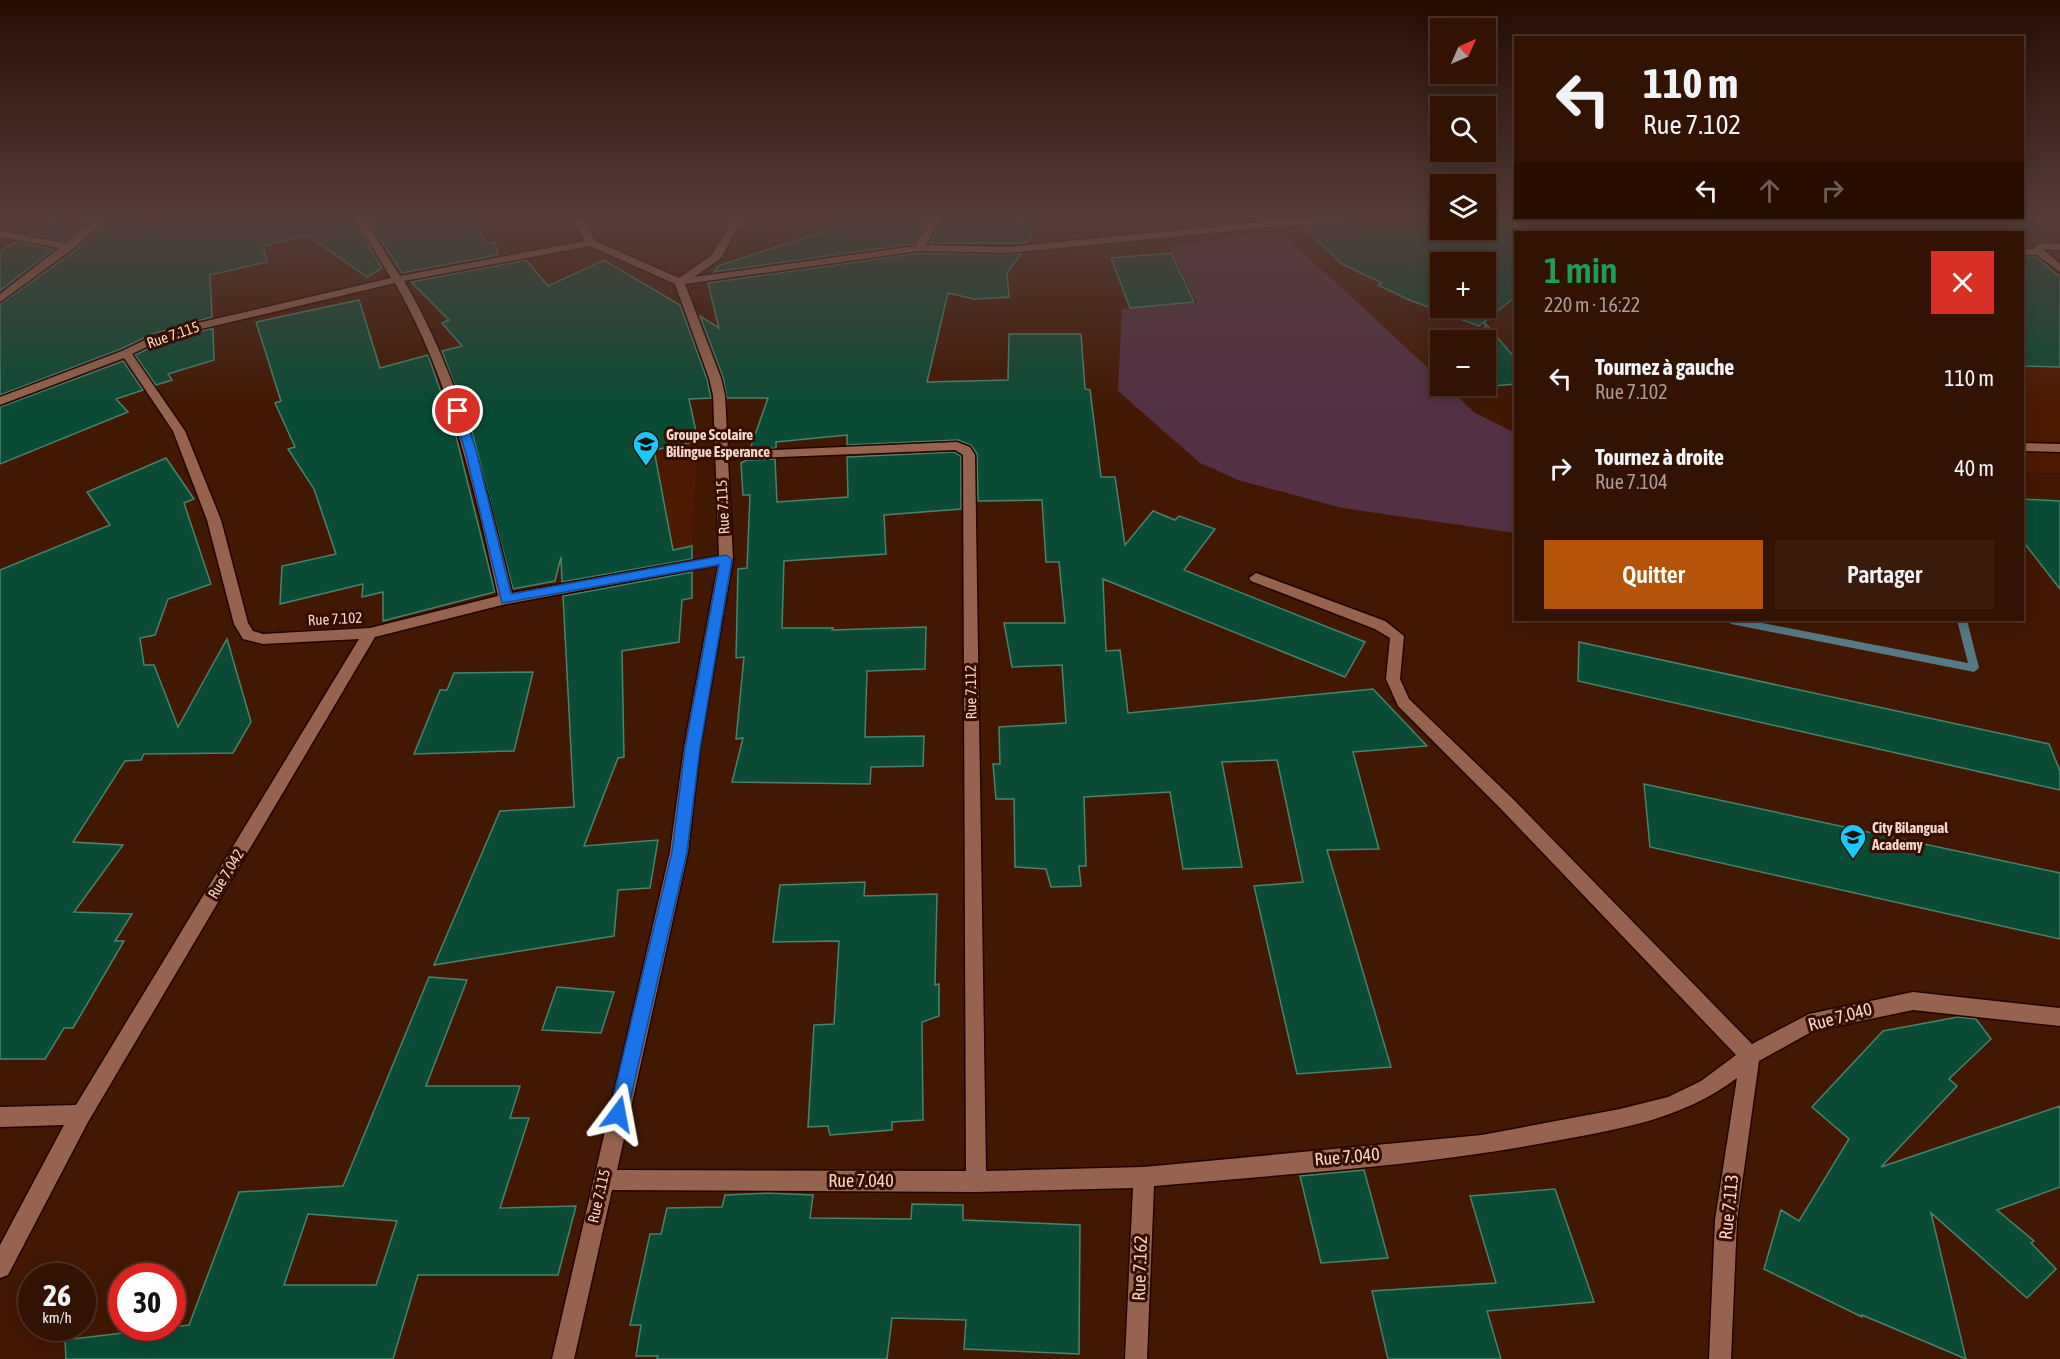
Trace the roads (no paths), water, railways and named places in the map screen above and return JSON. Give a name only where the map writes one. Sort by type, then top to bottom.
[{"type":"street","points":[[0,298],[5,291],[20,280]]},
{"type":"street","name":"Rue 7.115","points":[[0,401],[126,353],[157,338],[202,325],[393,280]]},
{"type":"street","points":[[400,280],[445,373],[467,439],[506,599]]},
{"type":"street","points":[[675,280],[690,280]]},
{"type":"street","name":"Rue 7.115","points":[[563,1359],[679,852],[693,748],[726,559],[719,395],[715,378],[679,282]]},
{"type":"street","name":"Rue 7.102","points":[[126,353],[180,431],[214,520],[241,624],[248,635],[263,639],[370,633],[506,599],[726,559]]},
{"type":"street","name":"Rue 7.112","points":[[721,456],[950,446],[966,450],[969,455],[976,1182]]},
{"type":"street","points":[[2024,447],[2060,448]]},
{"type":"street","points":[[1256,578],[1380,626],[1397,636],[1394,679],[1403,702],[1507,804],[1749,1056]]},
{"type":"street","name":"Rue 7.042","points":[[0,1268],[81,1114],[370,633]]},
{"type":"street","name":"Rue 7.040","points":[[603,1180],[976,1182],[1144,1177],[1482,1145],[1620,1119],[1680,1101],[1708,1088],[1749,1056],[1809,1023],[1913,1001],[2060,1017]]},
{"type":"street","name":"Rue 7.113","points":[[1720,1359],[1726,1220],[1749,1056]]},
{"type":"street","points":[[0,1117],[81,1114]]},
{"type":"street","name":"Rue 7.162","points":[[1136,1359],[1144,1177]]},
{"type":"waterway","points":[[1736,621],[1974,668],[1962,621]]},
{"type":"place","name":"Groupe Scolaire Bilingue Esperance","points":[[646,467]]},
{"type":"place","name":"City Bilangual Academy","points":[[1853,860]]}]
